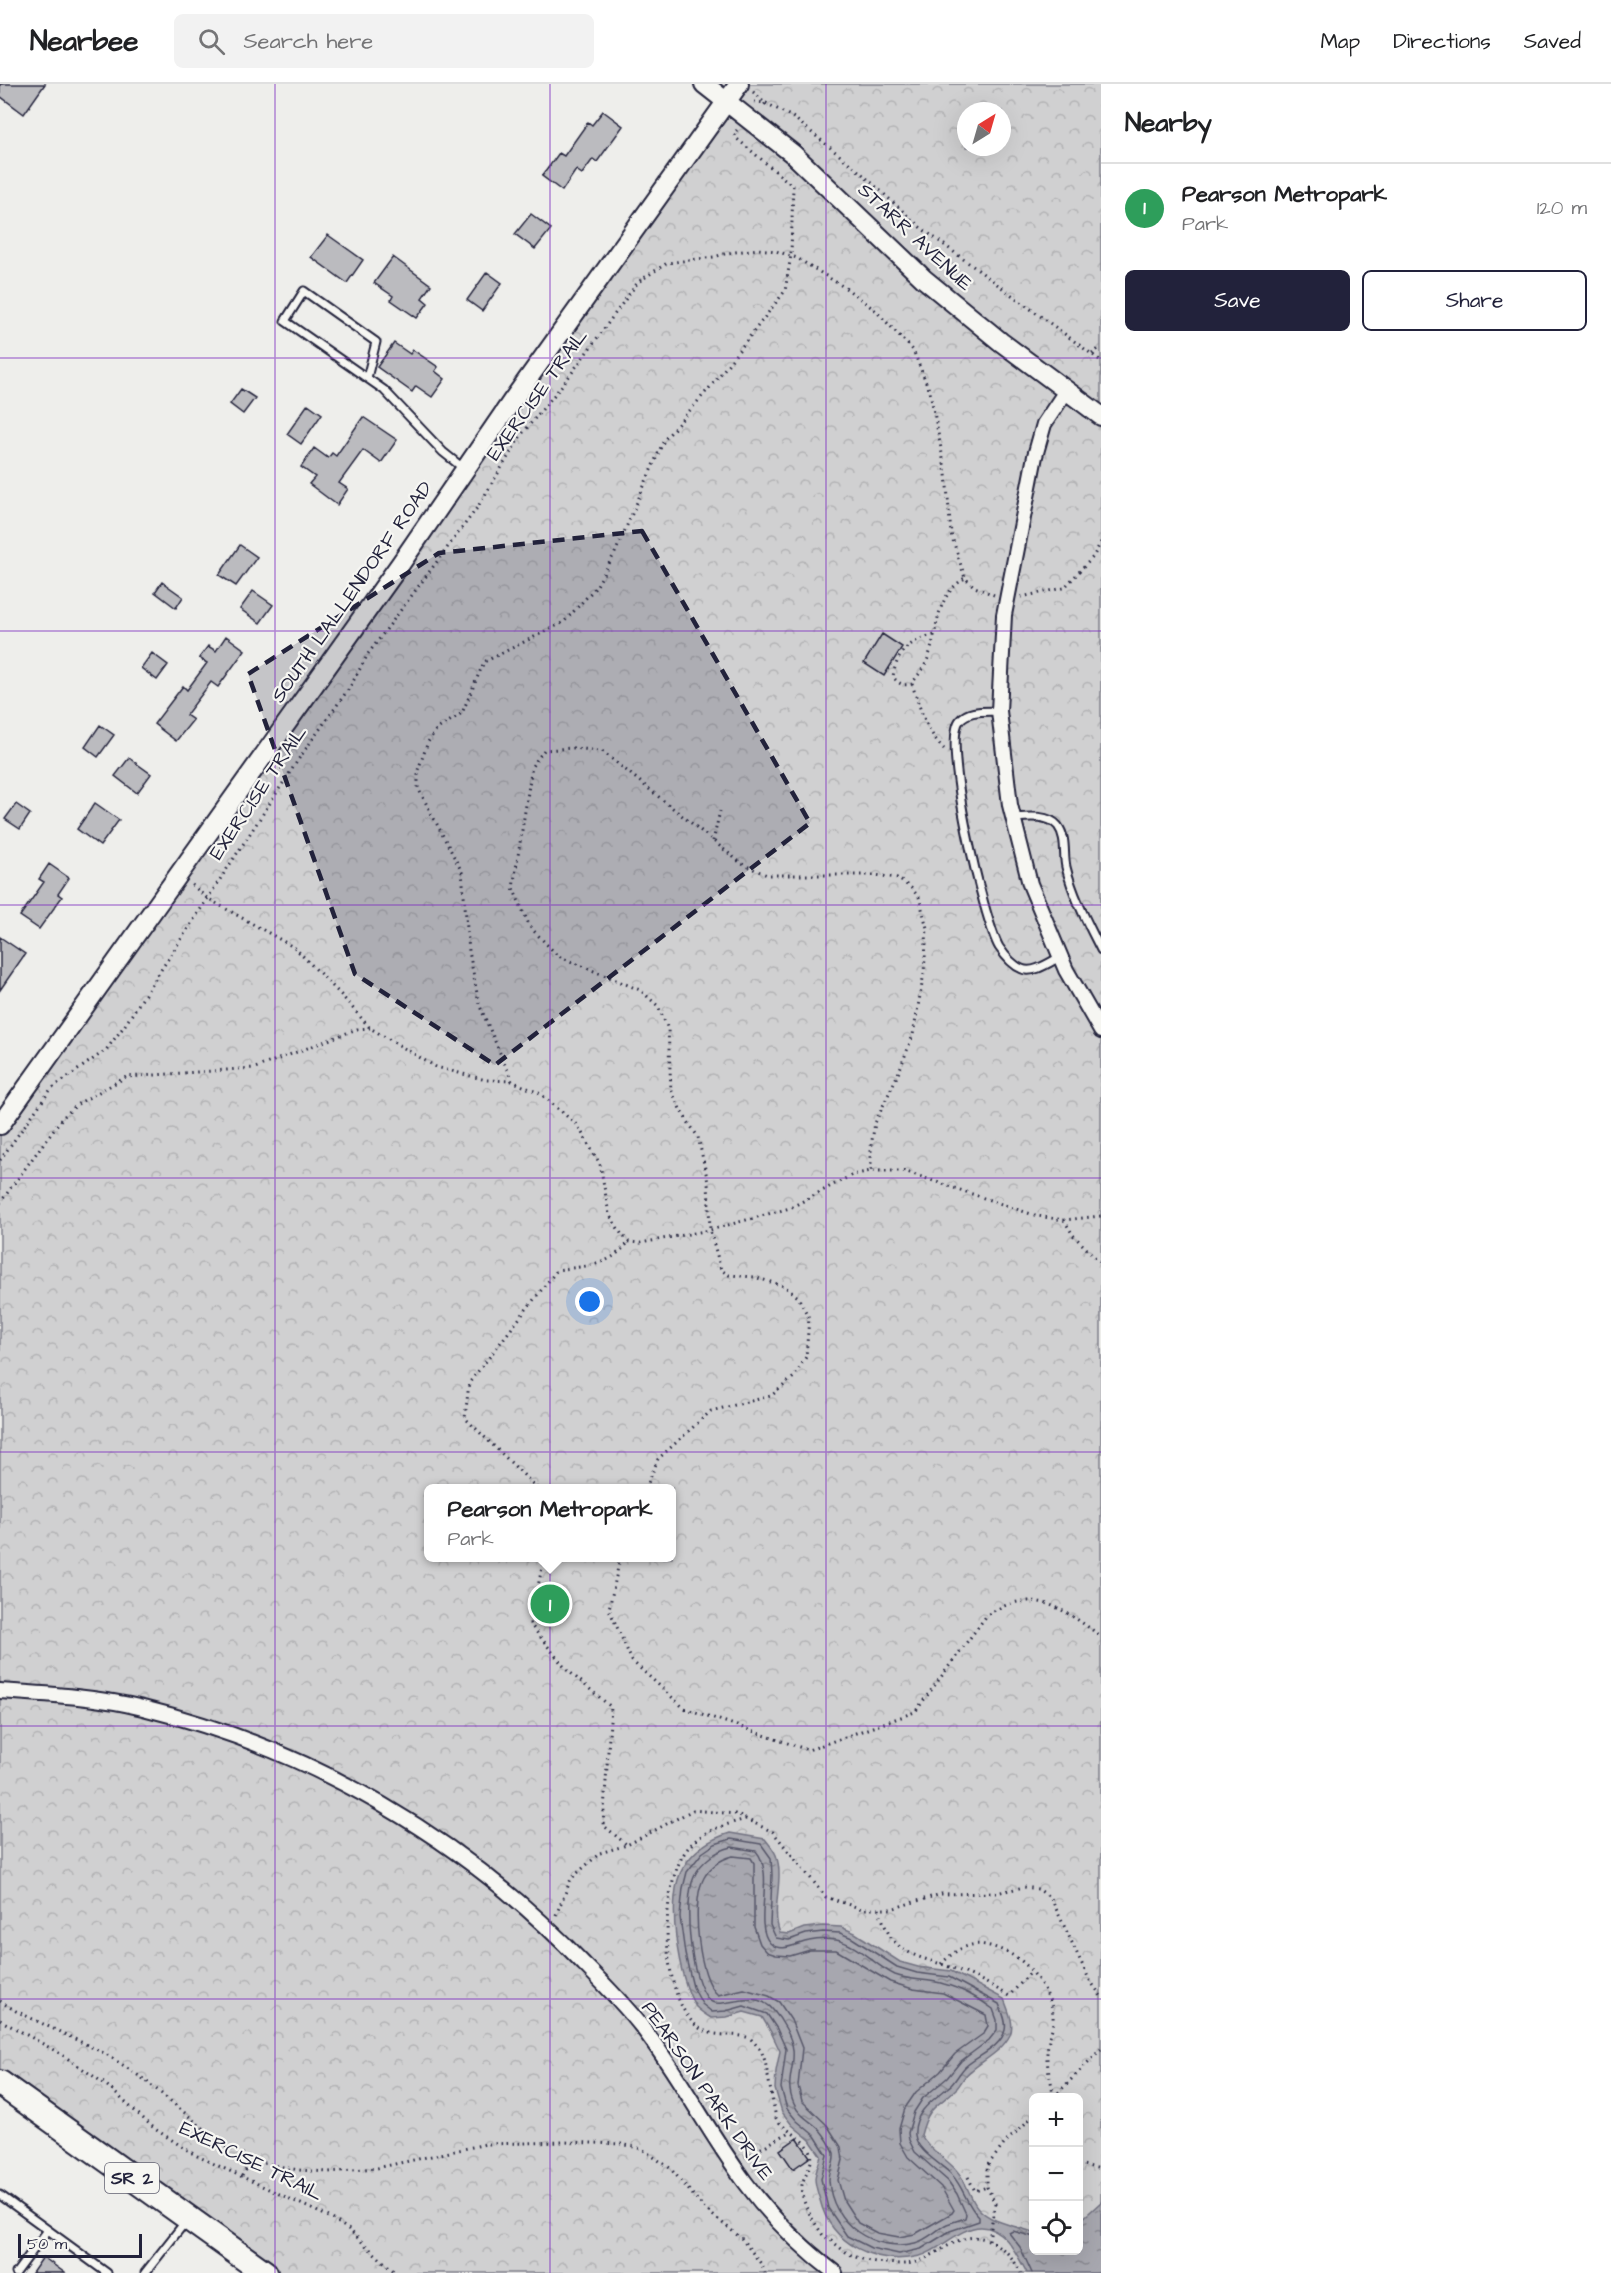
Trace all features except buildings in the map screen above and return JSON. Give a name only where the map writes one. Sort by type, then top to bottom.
[{"type":"highway","name":"SR 2","points":[[2,2088],[265,2273]]},
{"type":"street","name":"STARR AVENUE","points":[[704,84],[793,154],[924,279],[1001,342],[1101,416]]},
{"type":"street","name":"SOUTH LALLENDORF ROAD","points":[[0,1125],[727,100],[745,87]]},
{"type":"street","points":[[1066,391],[1044,424],[1035,456],[1004,615],[999,711],[1013,818],[1029,884],[1060,957],[1101,1031]]},
{"type":"street","name":"PEARSON PARK DRIVE","points":[[0,1691],[52,1695],[140,1707],[198,1723],[255,1743],[317,1769],[434,1835],[497,1883],[554,1932],[619,1999],[643,2028],[733,2165],[765,2207],[810,2253],[835,2273]]},
{"type":"lane","points":[[367,378],[376,342],[304,291],[285,321],[384,390],[435,444],[465,470]]},
{"type":"lane","points":[[999,711],[973,712],[960,719],[956,726],[954,740],[957,782],[977,877],[998,946],[1009,961],[1029,971],[1060,957]]},
{"type":"lane","points":[[1013,818],[1048,819],[1058,826],[1064,840],[1066,867],[1084,916],[1101,950]]},
{"type":"lane","points":[[0,2195],[107,2273]]},
{"type":"lane","points":[[145,2273],[188,2218]]},
{"type":"lane","points":[[16,2273],[48,2230]]},
{"type":"path","points":[[745,87],[766,103],[794,118],[852,165],[929,234],[1101,361]]},
{"type":"path","points":[[727,100],[766,103]]},
{"type":"path","points":[[512,1081],[479,1004],[469,951],[462,872],[418,788],[418,770],[428,742],[436,730],[462,713],[484,662],[564,622],[596,587],[615,553],[664,440],[712,385],[784,291],[791,255],[793,186],[736,138],[734,133],[766,103]]},
{"type":"path","name":"EXERCISE TRAIL","points":[[0,1160],[57,1083],[89,1064],[106,1050],[300,757],[350,687],[368,654],[477,508],[522,435],[568,378],[638,282],[667,263],[758,249],[791,255],[847,289],[875,310],[913,350],[930,392],[946,474],[951,534],[965,578]]},
{"type":"path","points":[[1092,354],[1101,347]]},
{"type":"path","points":[[934,634],[921,637],[910,644],[894,665],[893,676],[898,682],[905,686],[912,684],[925,664],[934,634],[941,607],[957,583],[965,578],[975,587],[1008,597],[1030,596],[1064,588],[1093,557],[1101,542]]},
{"type":"path","points":[[912,684],[924,721],[937,742],[956,761]]},
{"type":"path","points":[[648,1484],[658,1459],[711,1411],[771,1396],[794,1377],[806,1357],[809,1318],[798,1297],[784,1286],[770,1280],[729,1275],[721,1270],[710,1230],[708,1182],[698,1137],[681,1111],[671,1089],[668,1029],[658,1006],[639,990],[558,956],[530,927],[513,888],[532,766],[544,750],[573,748],[602,751],[742,864],[767,875],[886,876],[897,878],[919,897],[927,928],[922,984],[913,1035],[875,1123],[871,1146],[871,1171]]},
{"type":"path","points":[[713,841],[720,810]]},
{"type":"path","points":[[180,873],[207,898],[295,948],[370,1028],[436,1067],[486,1080],[512,1081],[541,1094],[578,1126],[600,1164],[609,1214],[629,1242],[641,1243],[710,1230],[790,1208],[852,1175],[871,1171],[904,1171],[1037,1216],[1064,1220],[1101,1216]]},
{"type":"path","points":[[0,1203],[62,1118],[79,1103],[126,1077],[255,1068],[357,1029],[370,1028]]},
{"type":"path","points":[[1064,1220],[1073,1235],[1101,1263]]},
{"type":"path","points":[[533,1484],[465,1418],[469,1383],[557,1270],[605,1262],[618,1254],[629,1242]]},
{"type":"path","points":[[543,1562],[530,1624],[566,1669],[611,1707],[603,1825],[627,1845]]},
{"type":"path","points":[[619,1562],[609,1610],[632,1661],[684,1708],[808,1750],[915,1712],[987,1615],[1001,1606],[1016,1601],[1034,1600],[1054,1605],[1101,1636]]},
{"type":"path","points":[[554,1932],[556,1914],[571,1879],[600,1853],[627,1845],[693,1810],[735,1814],[773,1832],[826,1897],[862,1909],[891,1909],[941,1894],[996,1893],[1024,1887],[1038,1889],[1051,1898],[1089,1979],[1101,1996]]},
{"type":"path","points":[[746,1819],[708,1832],[688,1847],[678,1865],[669,1902],[667,1955],[681,2006],[690,2020],[710,2034],[744,2036],[757,2044],[765,2061],[776,2118],[780,2125],[803,2141],[812,2151],[813,2157],[802,2186],[804,2201],[824,2237],[831,2239],[847,2253],[873,2261],[903,2264],[930,2257],[968,2236],[988,2240],[1012,2256],[1021,2273]]},
{"type":"path","points":[[879,1909],[893,1939],[900,1946],[915,1956],[988,1983],[1009,1996],[1031,1972]]},
{"type":"path","points":[[941,1964],[959,1949],[981,1944],[1026,1965],[1044,1989],[1051,2006],[1054,2022],[1047,2051],[1047,2064],[1052,2093]]},
{"type":"path","points":[[0,2001],[106,2054],[145,2080],[226,2147],[252,2159],[298,2170],[328,2172],[377,2168],[486,2144],[564,2142],[622,2144],[642,2149],[670,2168],[705,2209],[741,2238],[762,2265],[765,2273]]},
{"type":"path","name":"EXERCISE TRAIL","points":[[0,2020],[61,2054],[105,2084],[155,2129],[195,2155],[329,2217],[348,2229],[396,2273]]},
{"type":"path","points":[[1057,2093],[1101,2049]]},
{"type":"path","points":[[988,2240],[995,2203],[987,2187],[987,2166],[1006,2142],[1029,2120]]},
{"type":"path","points":[[733,2165],[790,2132]]},
{"type":"path","points":[[242,2176],[252,2159]]},
{"type":"path","points":[[1083,2165],[1101,2169]]},
{"type":"path","points":[[968,2177],[975,2191],[987,2187]]},
{"type":"highlighted area","points":[[642,531],[810,823],[495,1065],[355,974],[248,674],[439,553]]},
{"type":"green space","points":[[739,84],[1101,84],[1101,2273],[265,2273],[0,2083],[0,1125]]},
{"type":"water","points":[[730,1833],[765,1839],[775,1853],[779,1874],[776,1914],[780,1933],[789,1934],[804,1928],[823,1926],[841,1927],[855,1933],[900,1962],[951,1971],[1004,1999],[1012,2026],[1007,2041],[967,2074],[957,2088],[934,2107],[927,2117],[921,2135],[928,2145],[957,2171],[975,2204],[983,2213],[997,2221],[1029,2231],[1029,2255],[1083,2255],[1083,2218],[1101,2202],[1101,2273],[1027,2273],[1009,2243],[989,2228],[973,2228],[927,2253],[904,2258],[872,2255],[858,2249],[834,2229],[826,2216],[816,2184],[815,2175],[821,2156],[810,2140],[792,2125],[782,2112],[775,2089],[780,2051],[771,2032],[762,2017],[744,2012],[727,2017],[709,2017],[696,2007],[684,1978],[679,1959],[674,1917],[678,1881],[687,1861],[697,1850],[716,1838]]},
{"type":"place","name":"Pearson Metropark","points":[[550,1604]]}]
